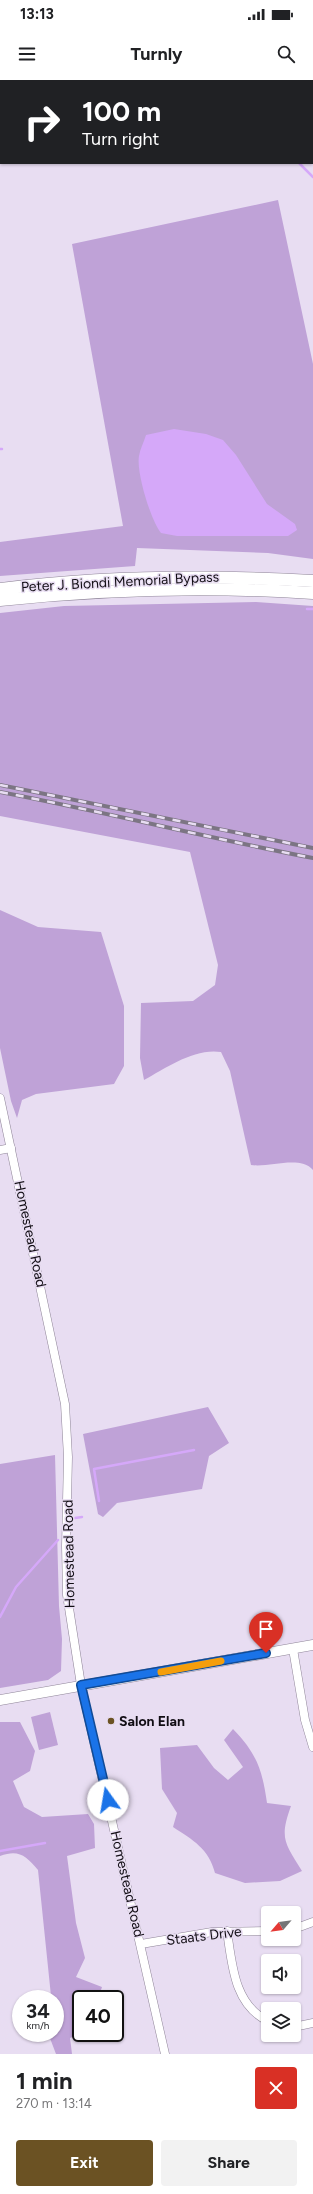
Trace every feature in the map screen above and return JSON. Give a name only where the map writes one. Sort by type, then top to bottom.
[{"type":"highway","name":"Peter J. Biondi Memorial Bypass","points":[[0,589],[74,582],[172,578],[313,581]]},
{"type":"highway","name":"Peter J. Biondi Memorial Bypass","points":[[0,600],[74,593],[169,589],[240,589],[313,593]]},
{"type":"main road","points":[[0,1700],[313,1645]]},
{"type":"street","name":"Homestead Road","points":[[0,1098],[65,1404],[68,1457],[67,1589],[81,1685],[165,2054]]},
{"type":"street","points":[[0,1150],[11,1148]]},
{"type":"street","points":[[293,1649],[305,1720],[313,1747]]},
{"type":"street","points":[[301,1926],[313,1922]]},
{"type":"street","name":"Staats Drive","points":[[140,1944],[212,1932],[261,1931]]},
{"type":"street","points":[[227,1932],[234,1970],[241,1996],[253,2011],[261,2016]]},
{"type":"street","points":[[301,2026],[313,2023]]},
{"type":"shaded area","points":[[278,200],[313,364],[313,559],[268,553],[137,548],[135,566],[0,576],[0,542],[123,526],[72,244]]},
{"type":"shaded area","points":[[174,429],[206,434],[223,440],[236,455],[267,504],[295,524],[297,530],[288,536],[177,536],[161,533],[153,518],[145,496],[140,473],[139,456],[146,435]]},
{"type":"shaded area","points":[[256,602],[313,606],[313,1170],[300,1163],[251,1165],[230,1071],[221,1052],[201,1053],[191,1056],[144,1080],[140,1058],[141,1003],[193,1001],[215,985],[218,965],[190,852],[0,816],[0,613],[64,606]]},
{"type":"shaded area","points":[[0,910],[38,927],[101,932],[124,1006],[124,1066],[114,1084],[36,1094],[22,1100],[17,1118],[11,1101],[0,1048]]},
{"type":"shaded area","points":[[208,1407],[229,1443],[209,1456],[202,1489],[117,1503],[103,1517],[98,1514],[83,1434]]},
{"type":"shaded area","points":[[55,1455],[59,1606],[62,1639],[61,1671],[48,1680],[0,1688],[0,1464]]},
{"type":"shaded area","points":[[50,1712],[58,1745],[39,1750],[31,1717]]},
{"type":"shaded area","points":[[0,1722],[20,1722],[35,1751],[30,1771],[13,1781],[24,1807],[42,1817],[88,1814],[94,1824],[95,1848],[67,1856],[76,1923],[85,1958],[76,1977],[102,1987],[101,1990],[72,1990],[72,2037],[70,2038],[72,2054],[56,2054],[51,2042],[64,2042],[64,1990],[50,1990],[38,1870],[22,1855],[12,1853],[0,1856]]},
{"type":"shaded area","points":[[233,1729],[253,1754],[263,1781],[267,1803],[291,1806],[285,1826],[286,1840],[291,1854],[302,1871],[280,1881],[245,1883],[215,1873],[209,1858],[204,1851],[173,1827],[177,1813],[162,1789],[160,1748],[197,1745],[214,1768],[228,1780],[243,1767],[224,1740]]},
{"type":"waterway","points":[[300,164],[313,177]]},
{"type":"waterway","points":[[307,609],[313,609]]},
{"type":"waterway","points":[[99,1501],[94,1469],[194,1450]]},
{"type":"waterway","points":[[75,1518],[82,1517]]},
{"type":"waterway","points":[[0,1617],[16,1587],[58,1540]]},
{"type":"waterway","points":[[0,1851],[45,1843]]},
{"type":"railway","points":[[0,785],[313,848]]},
{"type":"railway","points":[[0,792],[313,858]]},
{"type":"slow traffic","points":[[161,1672],[221,1661]]},
{"type":"place","name":"Salon Elan","points":[[111,1721]]},
{"type":"route","points":[[108,1800],[81,1685],[266,1653]]}]
